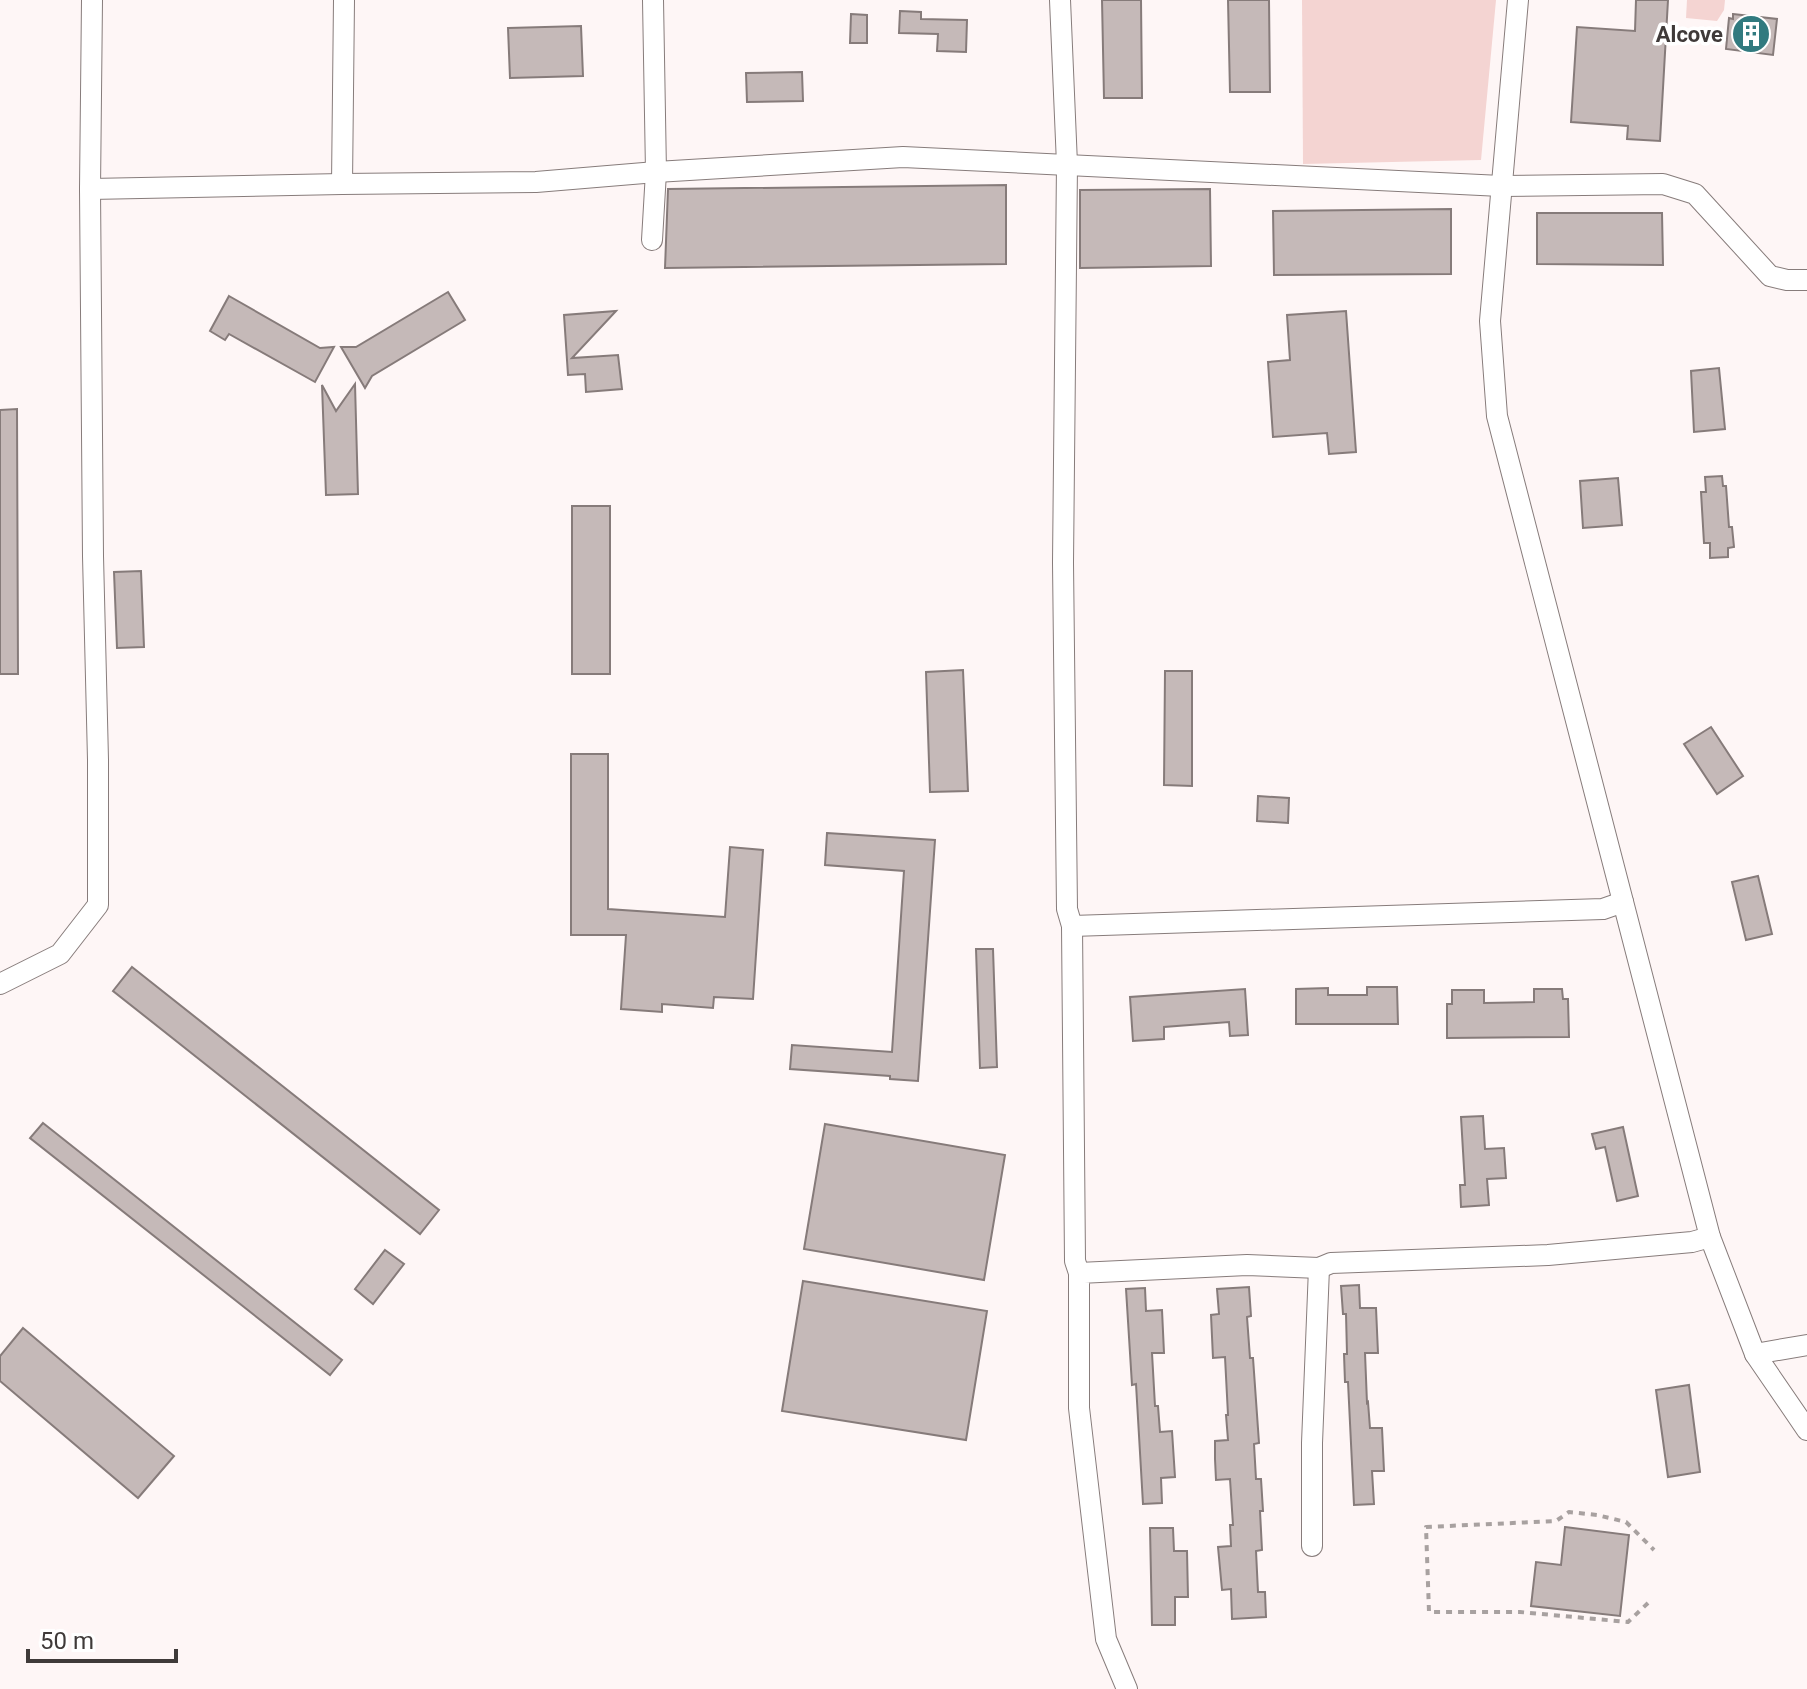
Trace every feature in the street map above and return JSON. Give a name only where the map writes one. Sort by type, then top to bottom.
[{"type":"street","points":[[0,984],[60,954],[98,905],[90,189],[92,0]]},
{"type":"street","points":[[342,184],[344,0]]},
{"type":"street","points":[[652,240],[656,172],[653,0]]},
{"type":"street","points":[[1060,0],[1067,164],[1063,563],[1067,909],[1072,926],[1079,1408],[1106,1639],[1127,1689]]},
{"type":"street","points":[[1518,0],[1490,321],[1497,416],[1710,1237],[1755,1354],[1807,1430]]},
{"type":"street","points":[[90,189],[536,182],[903,157],[1501,186],[1663,184],[1695,194],[1770,276],[1807,280]]},
{"type":"street","points":[[1072,926],[1603,909],[1623,902]]},
{"type":"street","points":[[1079,1273],[1247,1265],[1319,1268],[1331,1263],[1548,1255],[1692,1242],[1710,1237]]},
{"type":"street","points":[[1312,1546],[1312,1443],[1319,1268]]},
{"type":"street","points":[[1755,1354],[1807,1345]]},
{"type":"path","points":[[1648,1603],[1628,1622],[1520,1612],[1429,1612],[1426,1527],[1556,1521],[1569,1512],[1626,1522],[1654,1550]]},
{"type":"shaded area","points":[[1302,0],[1496,0],[1481,160],[1303,164]]},
{"type":"shaded area","points":[[1687,0],[1725,0],[1724,10],[1717,21],[1686,18]]},
{"type":"building","points":[[1102,0],[1141,0],[1142,98],[1104,98]]},
{"type":"building","points":[[1228,0],[1269,0],[1270,92],[1230,92]]},
{"type":"building","points":[[1636,0],[1668,0],[1660,141],[1627,139],[1628,126],[1571,122],[1577,27],[1635,31]]},
{"type":"building","points":[[900,11],[921,12],[921,19],[967,20],[966,52],[937,51],[938,34],[899,33]]},
{"type":"building","points":[[851,14],[867,15],[867,43],[850,43]]},
{"type":"building","name":"Alcove","points":[[1733,14],[1777,19],[1773,55],[1726,49],[1729,18],[1733,19]]},
{"type":"building","points":[[581,26],[583,76],[510,78],[508,28]]},
{"type":"building","points":[[802,72],[803,101],[747,102],[746,73]]},
{"type":"building","points":[[1006,185],[1006,264],[665,268],[668,189]]},
{"type":"building","points":[[1210,189],[1211,266],[1080,268],[1080,190]]},
{"type":"building","points":[[1451,209],[1451,274],[1274,275],[1273,211]]},
{"type":"building","points":[[1537,213],[1662,213],[1663,265],[1537,264]]},
{"type":"building","points":[[448,292],[465,320],[372,376],[365,388],[341,347],[356,347]]},
{"type":"building","points":[[229,296],[320,348],[334,347],[315,382],[229,334],[225,340],[210,331]]},
{"type":"building","points":[[616,311],[572,358],[618,355],[622,389],[586,392],[585,374],[568,375],[564,315]]},
{"type":"building","points":[[1346,311],[1356,452],[1329,454],[1327,433],[1273,437],[1268,362],[1290,360],[1287,315]]},
{"type":"building","points":[[1719,368],[1725,429],[1694,432],[1691,371]]},
{"type":"building","points":[[355,384],[358,494],[326,495],[322,385],[336,411]]},
{"type":"building","points":[[17,409],[18,674],[0,674],[0,410]]},
{"type":"building","points":[[1722,476],[1734,547],[1728,548],[1728,557],[1710,558],[1710,543],[1704,543],[1701,492],[1706,492],[1705,477]]},
{"type":"building","points":[[1618,478],[1622,525],[1583,528],[1580,481]]},
{"type":"building","points":[[572,506],[610,506],[610,674],[572,674]]},
{"type":"building","points":[[141,571],[144,647],[117,648],[114,572]]},
{"type":"building","points":[[963,670],[968,791],[930,792],[926,672]]},
{"type":"building","points":[[1165,671],[1192,671],[1192,786],[1164,785]]},
{"type":"building","points":[[1711,727],[1743,776],[1717,794],[1684,744]]},
{"type":"building","points":[[571,754],[608,754],[608,909],[725,917],[730,847],[763,850],[753,999],[714,997],[713,1008],[662,1004],[662,1012],[621,1009],[626,935],[571,935]]},
{"type":"building","points":[[1258,796],[1289,798],[1288,823],[1257,821]]},
{"type":"building","points":[[827,833],[935,840],[918,1081],[790,1069],[792,1045],[892,1052],[904,871],[825,865]]},
{"type":"building","points":[[1758,876],[1772,934],[1746,940],[1732,882]]},
{"type":"building","points":[[976,949],[993,949],[997,1067],[980,1068]]},
{"type":"building","points":[[132,967],[439,1210],[420,1234],[113,991]]},
{"type":"building","points":[[1367,987],[1397,987],[1398,1024],[1296,1024],[1296,989],[1328,988],[1328,995],[1367,995]]},
{"type":"building","points":[[1245,989],[1248,1035],[1230,1036],[1229,1022],[1164,1027],[1164,1039],[1133,1041],[1130,997]]},
{"type":"building","points":[[1534,989],[1562,989],[1563,999],[1568,999],[1569,1037],[1447,1038],[1447,1004],[1452,1004],[1452,990],[1484,990],[1484,1003],[1534,1002]]},
{"type":"building","points":[[1483,1116],[1485,1149],[1504,1148],[1506,1178],[1487,1179],[1489,1205],[1461,1207],[1460,1185],[1465,1185],[1461,1117]]},
{"type":"building","points":[[43,1123],[342,1360],[330,1375],[30,1138]]},
{"type":"building","points":[[825,1124],[1005,1155],[984,1280],[804,1249]]},
{"type":"building","points":[[1623,1127],[1638,1196],[1617,1201],[1605,1147],[1596,1149],[1592,1134]]},
{"type":"building","points":[[385,1250],[404,1264],[373,1304],[355,1289]]},
{"type":"building","points":[[803,1281],[987,1311],[966,1440],[782,1411]]},
{"type":"building","points":[[1359,1285],[1360,1308],[1376,1308],[1378,1353],[1365,1353],[1367,1403],[1370,1428],[1382,1428],[1384,1471],[1372,1471],[1374,1504],[1354,1505],[1348,1382],[1345,1382],[1346,1314],[1343,1314],[1341,1286]]},
{"type":"building","points":[[1249,1287],[1251,1316],[1247,1317],[1259,1443],[1254,1444],[1256,1479],[1261,1479],[1263,1511],[1260,1511],[1262,1550],[1256,1551],[1258,1592],[1265,1592],[1266,1617],[1232,1619],[1231,1589],[1222,1590],[1218,1547],[1231,1546],[1230,1479],[1216,1480],[1215,1459],[1215,1441],[1228,1440],[1225,1357],[1213,1358],[1211,1315],[1219,1314],[1217,1289]]},
{"type":"building","points":[[1145,1288],[1146,1311],[1162,1310],[1164,1353],[1152,1353],[1155,1406],[1158,1406],[1160,1432],[1172,1431],[1175,1477],[1161,1478],[1162,1503],[1143,1504],[1136,1384],[1132,1385],[1126,1289]]},
{"type":"building","points":[[23,1328],[174,1456],[138,1498],[0,1381],[0,1356]]},
{"type":"building","points":[[1689,1385],[1700,1472],[1668,1477],[1656,1390]]},
{"type":"building","points":[[1565,1527],[1629,1535],[1620,1616],[1531,1606],[1536,1562],[1561,1565]]},
{"type":"building","points":[[1150,1528],[1173,1528],[1174,1551],[1187,1551],[1188,1597],[1175,1597],[1175,1625],[1152,1625]]},
{"type":"place","name":"Alcove","points":[[1751,34]]}]
